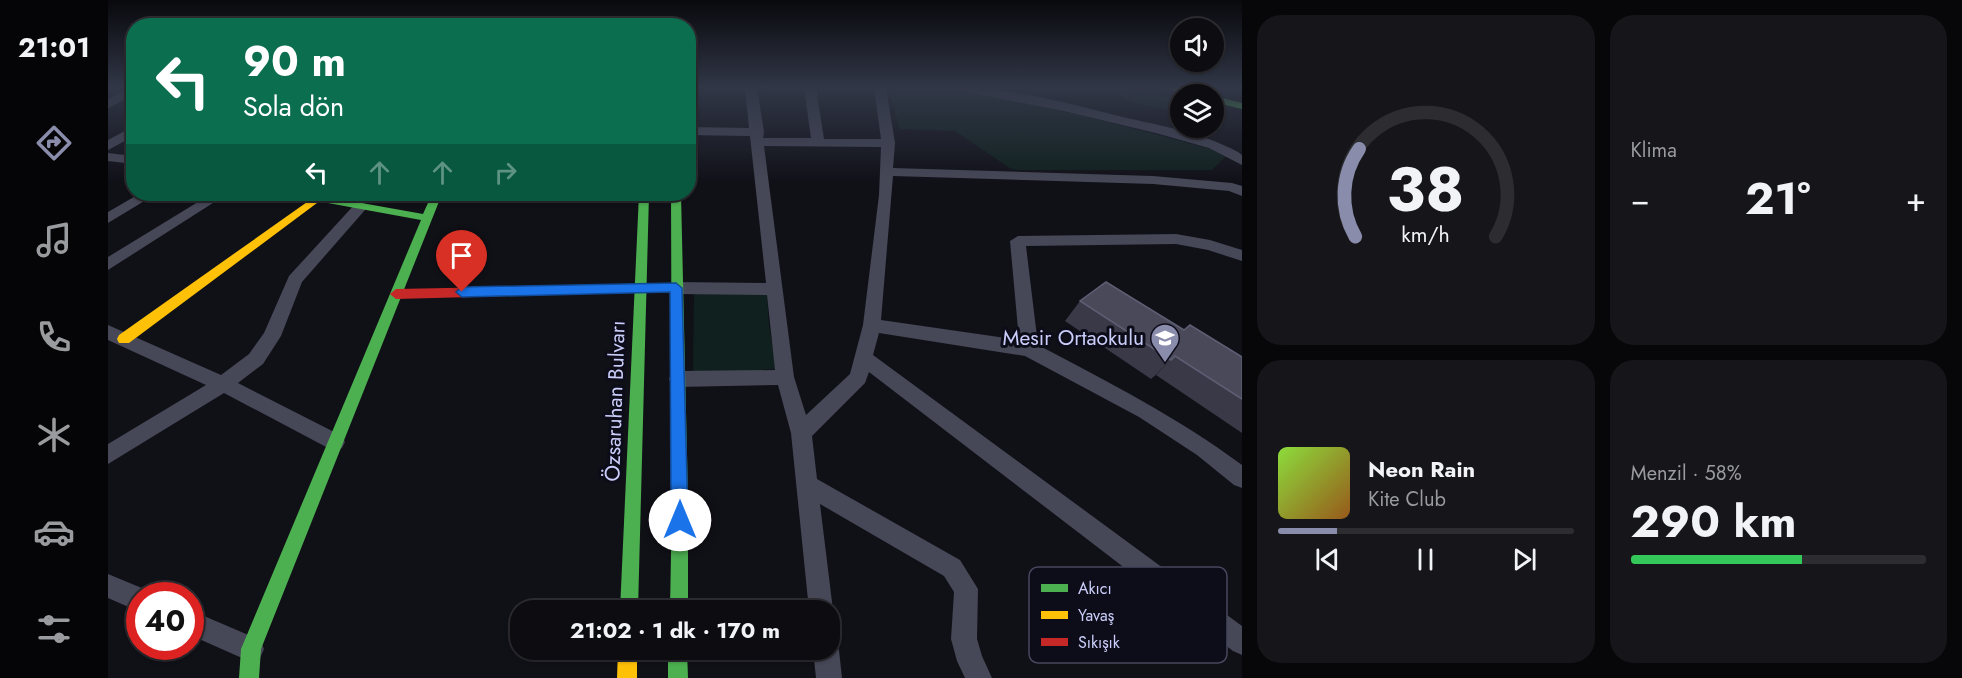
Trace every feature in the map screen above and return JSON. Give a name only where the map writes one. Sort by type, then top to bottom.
[{"type":"street","points":[[756,120],[773,289],[785,377],[801,433],[820,600]]},
{"type":"street","points":[[815,120],[818,143]]},
{"type":"street","points":[[801,433],[858,378],[864,358],[872,325],[886,195],[888,144],[885,120]]},
{"type":"street","points":[[1119,120],[1209,143],[1231,152],[1242,161]]},
{"type":"street","points":[[696,132],[818,143],[888,144]]},
{"type":"street","points":[[109,155],[126,138]]},
{"type":"street","points":[[109,155],[126,158]]},
{"type":"street","points":[[886,172],[1153,180],[1237,190],[1242,167]]},
{"type":"street","points":[[108,218],[136,201]]},
{"type":"street","points":[[108,264],[209,201]]},
{"type":"street","points":[[113,335],[313,201]]},
{"type":"street","points":[[338,201],[427,218]]},
{"type":"street","points":[[249,678],[251,648],[434,201]]},
{"type":"street","name":"Özsaruhan Bulvarı","points":[[629,600],[644,201]]},
{"type":"street","points":[[675,201],[678,600]]},
{"type":"street","points":[[108,455],[223,384],[255,358],[272,336],[295,280],[360,207]]},
{"type":"street","points":[[1029,349],[1018,240],[1176,239],[1210,245],[1242,256]]},
{"type":"street","points":[[396,294],[639,288],[773,289]]},
{"type":"street","points":[[872,325],[1029,349],[1146,411],[1242,478]]},
{"type":"street","points":[[113,335],[223,384],[335,442]]},
{"type":"street","points":[[864,358],[1142,567]]},
{"type":"street","points":[[678,379],[785,377]]},
{"type":"street","points":[[806,484],[952,568],[966,589],[964,639],[970,661],[979,678]]},
{"type":"street","points":[[108,586],[126,594]]},
{"type":"street","points":[[204,628],[251,648]]},
{"type":"street","points":[[1227,631],[1242,642]]},
{"type":"street","points":[[627,678],[628,660]]},
{"type":"street","points":[[678,660],[678,678]]},
{"type":"street","points":[[827,660],[829,678]]},
{"type":"shaded area","points":[[897,120],[1099,120],[1211,149],[1226,156],[1212,170],[1018,170],[1011,169],[955,131],[900,129]]},
{"type":"shaded area","points":[[694,293],[767,294],[776,369],[693,374]]},
{"type":"building","points":[[1106,282],[1184,330],[1190,325],[1242,357],[1242,399],[1175,356],[1171,360],[1080,301]]},
{"type":"traffic: fast","points":[[334,201],[427,218]]},
{"type":"traffic: fast","points":[[249,678],[251,649],[434,201]]},
{"type":"traffic: fast","points":[[629,600],[644,201]]},
{"type":"traffic: fast","points":[[676,201],[679,600]]},
{"type":"traffic: fast","points":[[678,660],[678,678]]},
{"type":"traffic: slow","points":[[124,339],[313,201]]},
{"type":"traffic: slow","points":[[627,678],[628,660]]},
{"type":"traffic: jam","points":[[396,294],[657,288]]},
{"type":"place","name":"Mesir Ortaokulu","points":[[1165,364]]},
{"type":"route","points":[[462,292],[676,288],[680,520]]}]
